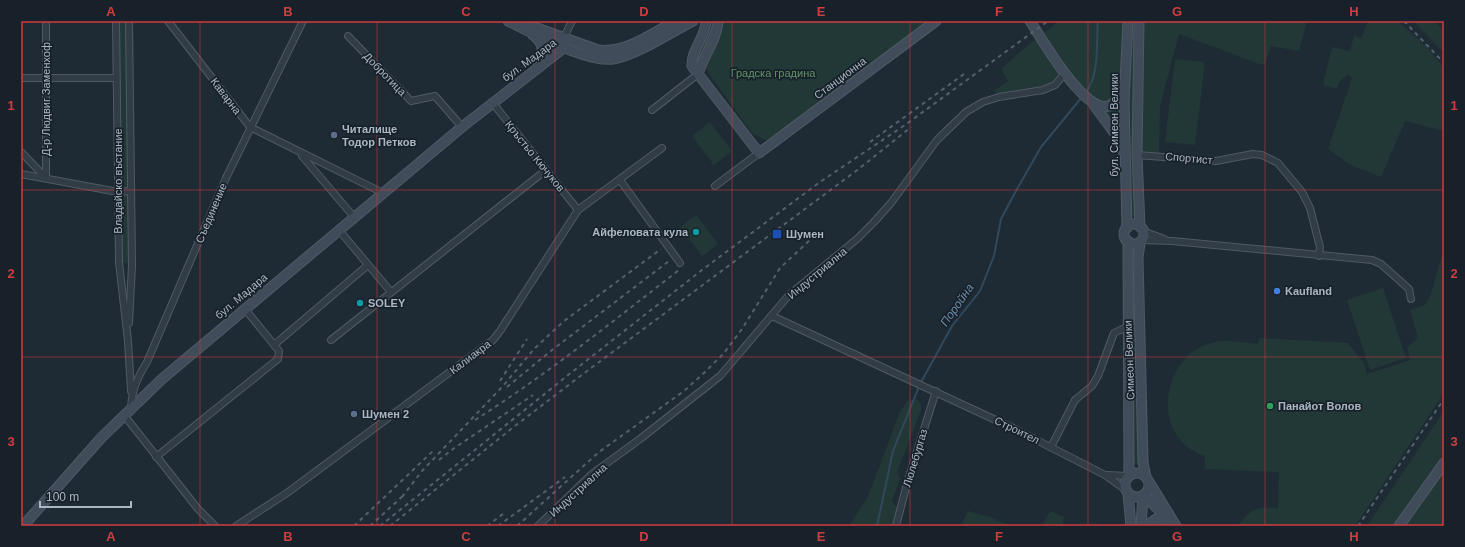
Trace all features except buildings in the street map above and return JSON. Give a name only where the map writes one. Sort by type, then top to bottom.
[{"type":"main road","points":[[508,21],[527,31],[541,42],[542,51],[540,58]]},
{"type":"main road","points":[[518,21],[565,42]]},
{"type":"main road","name":"бул. Мадара","points":[[492,102],[540,58],[565,42],[609,52],[630,45],[676,21]]},
{"type":"main road","name":"бул. Мадара","points":[[565,42],[596,58],[614,59],[634,51],[693,21]]},
{"type":"main road","points":[[706,21],[704,33],[692,62],[692,66],[759,153]]},
{"type":"main road","points":[[698,74],[717,29],[718,21]]},
{"type":"main road","name":"Станционна","points":[[759,153],[936,21]]},
{"type":"main road","points":[[1030,21],[1065,74],[1091,103],[1116,136],[1125,159]]},
{"type":"main road","name":"бул. Симеон Велики","points":[[1128,21],[1124,102],[1127,228],[1125,233],[1128,241]]},
{"type":"main road","name":"бул. Симеон Велики","points":[[1139,21],[1137,155],[1141,235]]},
{"type":"main road","points":[[527,31],[565,42]]},
{"type":"main road","name":"бул. Мадара","points":[[23,526],[128,411],[245,309],[565,42]]},
{"type":"main road","points":[[1091,103],[1102,108],[1108,107],[1117,98],[1120,92],[1126,46]]},
{"type":"main road","points":[[1127,228],[1132,225],[1141,235],[1132,244],[1128,241],[1129,476],[1125,483],[1131,526]]},
{"type":"main road","name":"Симеон Велики","points":[[1141,235],[1140,324],[1143,462],[1147,479]]},
{"type":"main road","points":[[1399,526],[1444,463]]},
{"type":"main road","points":[[1129,476],[1138,473],[1147,479],[1175,526]]},
{"type":"main road","points":[[1141,526],[1143,495],[1148,489],[1147,479]]},
{"type":"main road","points":[[1127,492],[1135,497],[1143,495]]},
{"type":"main road","points":[[1143,495],[1175,526]]},
{"type":"main road","points":[[1146,526],[1156,519],[1168,520]]},
{"type":"street","name":"Д-р Людвиг Заменхоф","points":[[46,21],[46,178]]},
{"type":"street","name":"Владайско въстание","points":[[116,21],[118,262],[128,341],[132,393]]},
{"type":"street","name":"Владайско въстание","points":[[128,341],[132,265],[129,21]]},
{"type":"street","name":"Каварна","points":[[168,21],[250,127],[383,193]]},
{"type":"street","name":"Съединение","points":[[128,411],[132,393],[250,127],[303,21]]},
{"type":"street","points":[[565,42],[572,21]]},
{"type":"street","name":"Добротица","points":[[348,36],[411,101],[435,96],[462,127]]},
{"type":"street","points":[[652,110],[698,74]]},
{"type":"street","name":"Индустриална","points":[[538,526],[592,474],[640,440],[720,376],[799,285],[858,239],[892,203],[937,140],[966,112],[983,102],[999,97],[1043,90],[1055,85],[1065,74]]},
{"type":"street","points":[[21,78],[116,78]]},
{"type":"street","name":"Кръстьо Кючуков","points":[[492,102],[578,210]]},
{"type":"street","name":"Калиакра","points":[[236,526],[287,493],[493,340],[578,210],[662,148]]},
{"type":"street","points":[[21,152],[46,178]]},
{"type":"street","name":"Каварна","points":[[300,153],[354,217]]},
{"type":"street","name":"Станционна","points":[[715,186],[759,153]]},
{"type":"street","name":"Спортист","points":[[1137,155],[1216,161],[1253,154],[1262,155],[1278,163],[1302,192],[1310,208],[1320,247],[1320,256]]},
{"type":"street","points":[[331,340],[546,170]]},
{"type":"street","points":[[21,174],[118,192],[131,191]]},
{"type":"street","points":[[620,180],[680,263]]},
{"type":"street","points":[[339,230],[391,292]]},
{"type":"street","points":[[1141,235],[1172,241],[1372,260],[1381,264],[1409,289],[1411,299]]},
{"type":"street","points":[[274,344],[368,265]]},
{"type":"street","points":[[156,457],[278,359],[279,351],[245,309]]},
{"type":"street","name":"Строител","points":[[772,316],[936,391],[1052,447],[1105,475],[1127,492]]},
{"type":"street","points":[[1052,447],[1075,400],[1088,390],[1098,376],[1114,333],[1129,326]]},
{"type":"street","name":"Люлебургаз","points":[[896,526],[908,480],[936,391]]},
{"type":"street","points":[[128,411],[156,457],[198,509],[214,526]]},
{"type":"street","points":[[1105,475],[1129,476]]},
{"type":"green space","points":[[116,21],[129,21],[132,265],[119,262]]},
{"type":"green space","points":[[711,21],[714,23],[710,37],[698,59],[711,30]]},
{"type":"green space","name":"Градска градина","points":[[722,21],[931,21],[771,139],[765,140],[752,133],[709,74],[705,64],[722,25]]},
{"type":"green space","points":[[1059,21],[1128,21],[1120,92],[1102,108],[1065,74],[1055,85],[999,97],[994,91],[1008,81],[1001,69]]},
{"type":"green space","points":[[1130,21],[1138,21],[1134,98],[1135,216],[1130,216],[1128,97]]},
{"type":"green space","points":[[1139,21],[1307,22],[1299,51],[1271,46],[1265,64],[1259,64],[1179,34],[1160,106],[1159,156],[1137,155]]},
{"type":"green space","points":[[1368,21],[1398,21],[1427,47],[1444,68],[1444,131],[1405,121],[1381,177],[1349,164],[1328,149],[1352,78],[1348,75],[1341,80],[1336,89],[1323,85],[1332,47],[1350,51],[1354,36],[1361,38]]},
{"type":"green space","points":[[1413,21],[1434,21],[1444,30],[1444,53]]},
{"type":"green space","points":[[1175,59],[1205,62],[1195,145],[1165,142]]},
{"type":"green space","points":[[1121,98],[1120,134],[1101,110]]},
{"type":"green space","points":[[710,122],[732,151],[714,165],[692,136]]},
{"type":"green space","points":[[696,215],[718,244],[702,256],[680,227]]},
{"type":"green space","name":"Панайот Волов","points":[[1444,248],[1444,393],[1355,526],[1238,526],[1247,515],[1259,508],[1278,508],[1279,472],[1205,469],[1205,456],[1187,446],[1175,432],[1169,415],[1168,396],[1173,378],[1183,362],[1197,349],[1215,342],[1230,341],[1258,344],[1259,338],[1348,343],[1364,363],[1367,374],[1410,360],[1407,347],[1418,338],[1410,310],[1425,305],[1431,294]]},
{"type":"green space","points":[[1131,253],[1136,253],[1139,464],[1134,465]]},
{"type":"green space","points":[[1383,288],[1406,358],[1370,370],[1347,300]]},
{"type":"green space","points":[[917,399],[921,404],[921,410],[897,472],[900,479],[892,500],[895,506],[901,506],[896,526],[849,526],[868,496],[900,412],[907,401]]},
{"type":"green space","points":[[1444,411],[1444,526],[1367,526]]},
{"type":"green space","points":[[968,511],[990,517],[1010,526],[961,526]]},
{"type":"green space","points":[[1050,511],[1064,517],[1062,526],[1042,526]]},
{"type":"waterway","points":[[1086,92],[1094,76],[1098,21]]},
{"type":"waterway","name":"Поройна","points":[[877,526],[893,451],[920,384],[952,326],[980,291],[994,256],[1001,219],[1017,189],[1041,147],[1082,97]]},
{"type":"railway","points":[[380,526],[702,270],[820,182],[905,125],[1048,21]]},
{"type":"railway","points":[[1404,21],[1444,63]]},
{"type":"railway","points":[[870,142],[964,74]]},
{"type":"railway","points":[[390,526],[511,429],[856,171],[911,127]]},
{"type":"railway","points":[[517,526],[599,452],[684,391],[705,372],[724,353],[742,329],[780,268],[812,238]]},
{"type":"railway","points":[[402,497],[422,471],[503,386],[534,349],[564,321],[661,249]]},
{"type":"railway","points":[[507,387],[552,350],[669,261]]},
{"type":"railway","points":[[475,420],[553,366],[679,270]]},
{"type":"railway","points":[[500,381],[527,339]]},
{"type":"railway","points":[[439,460],[533,395]]},
{"type":"railway","points":[[1358,526],[1444,399]]},
{"type":"railway","points":[[354,526],[434,450]]},
{"type":"railway","points":[[498,526],[565,477]]},
{"type":"railway","points":[[370,526],[405,494]]},
{"type":"railway","points":[[487,526],[503,514]]},
{"type":"place","name":"Читалище Тодор Петков","points":[[334,135]]},
{"type":"place","name":"Айфеловата кула","points":[[696,232]]},
{"type":"place","name":"Шумен","points":[[777,234]]},
{"type":"place","name":"Kaufland","points":[[1277,291]]},
{"type":"place","name":"SOLEY","points":[[360,303]]},
{"type":"place","name":"Панайот Волов","points":[[1270,406]]},
{"type":"place","name":"Шумен 2","points":[[354,414]]}]
